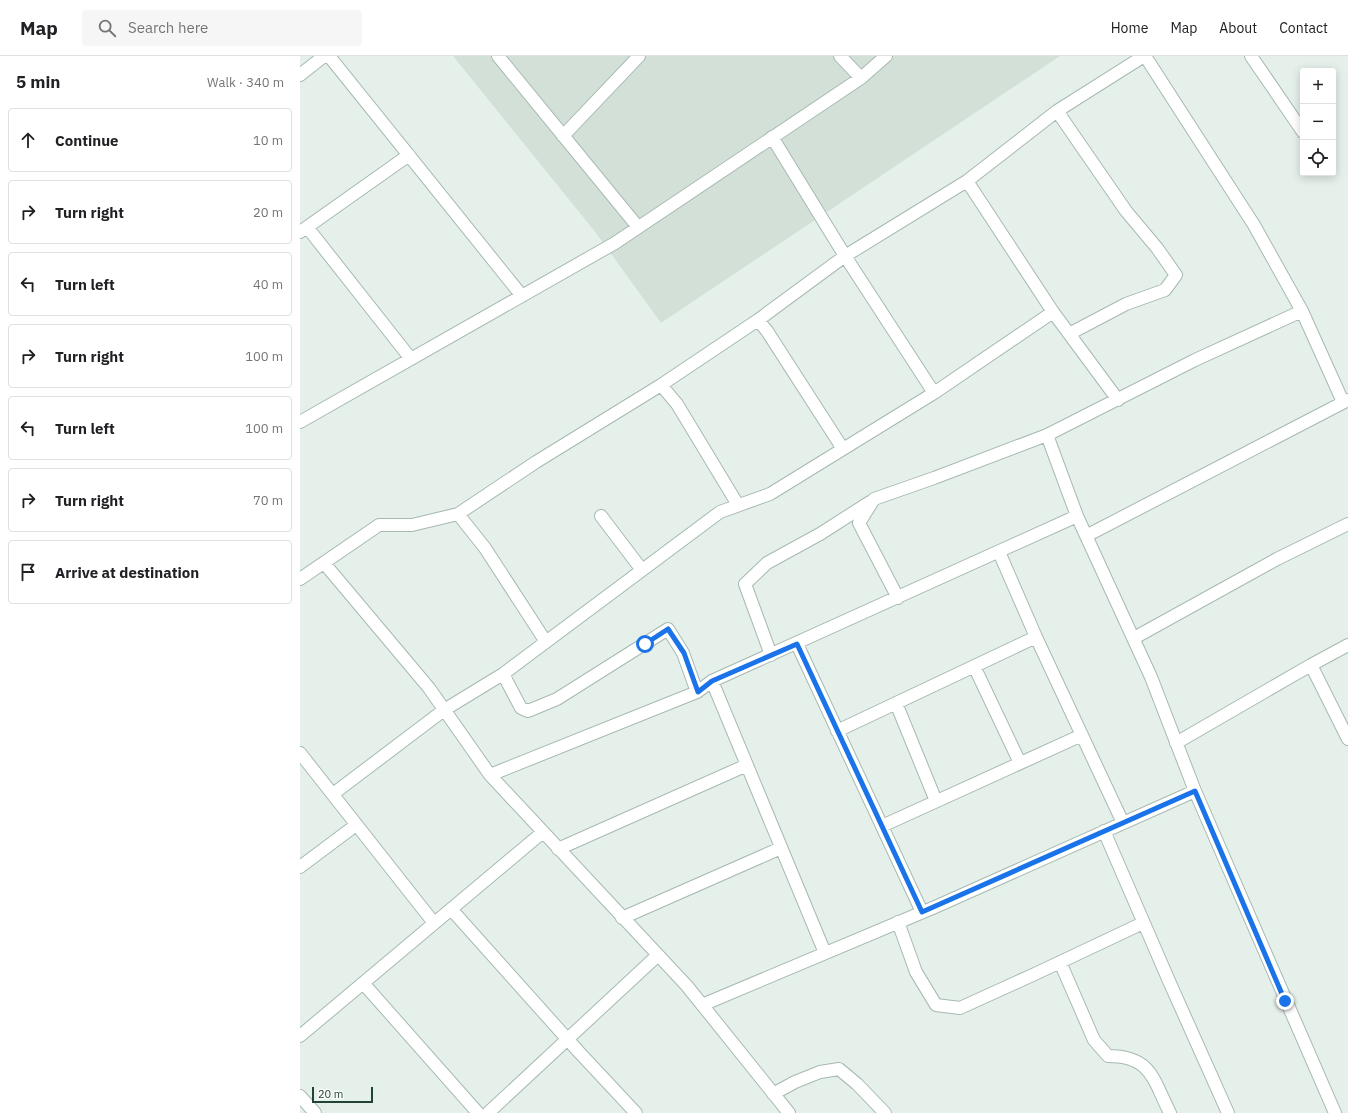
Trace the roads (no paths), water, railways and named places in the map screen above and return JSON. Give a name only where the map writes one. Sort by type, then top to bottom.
[{"type":"street","points":[[300,75],[324,56]]},
{"type":"street","points":[[329,56],[522,296]]},
{"type":"street","points":[[498,56],[638,227]]},
{"type":"street","points":[[564,136],[639,56]]},
{"type":"street","points":[[840,56],[861,78]]},
{"type":"street","points":[[300,422],[616,242],[861,78],[886,56]]},
{"type":"street","points":[[300,579],[379,525],[412,525],[458,514],[536,462],[661,384],[758,320],[845,256],[967,181],[1057,111],[1144,56],[1254,225],[1302,311],[1346,401],[1086,536]]},
{"type":"street","points":[[1251,56],[1300,128]]},
{"type":"street","points":[[1057,111],[1126,211],[1157,248],[1176,275],[1165,290],[1126,304],[1069,334]]},
{"type":"street","points":[[772,137],[845,256],[934,393]]},
{"type":"street","points":[[409,155],[303,230],[411,359]]},
{"type":"street","points":[[967,181],[1053,312],[1118,400]]},
{"type":"street","points":[[771,655],[745,584],[767,563],[820,534],[874,499],[1047,435],[1195,360],[1302,311]]},
{"type":"street","points":[[333,794],[444,710],[502,674],[546,642],[720,512],[770,494],[934,393],[1053,312]]},
{"type":"street","points":[[758,320],[768,331],[843,449]]},
{"type":"street","points":[[661,384],[677,404],[738,505]]},
{"type":"street","points":[[1047,435],[1077,516],[1152,677],[1195,791],[1335,1113]]},
{"type":"street","points":[[874,499],[859,523],[898,598]]},
{"type":"street","points":[[458,514],[484,548],[546,642]]},
{"type":"street","points":[[601,516],[642,570]]},
{"type":"street","points":[[490,775],[698,692],[712,681],[797,644],[1077,516]]},
{"type":"street","points":[[1134,638],[1277,559],[1348,524]]},
{"type":"street","points":[[999,552],[1036,637],[1124,823]]},
{"type":"street","points":[[324,563],[429,688],[490,775],[687,986],[789,1113]]},
{"type":"street","points":[[502,674],[521,708],[528,711],[557,699],[668,629],[684,653],[698,692]]},
{"type":"street","points":[[838,731],[1036,637]]},
{"type":"street","points":[[797,644],[922,912]]},
{"type":"street","points":[[1176,743],[1311,664],[1348,645]]},
{"type":"street","points":[[1311,664],[1348,740]]},
{"type":"street","points":[[974,666],[1020,763]]},
{"type":"street","points":[[712,681],[825,953]]},
{"type":"street","points":[[896,703],[936,801]]},
{"type":"street","points":[[882,826],[1082,735]]},
{"type":"street","points":[[300,753],[434,923]]},
{"type":"street","points":[[558,849],[747,765]]},
{"type":"street","points":[[702,1005],[922,912],[1195,791]]},
{"type":"street","points":[[300,867],[356,825]]},
{"type":"street","points":[[1104,831],[1228,1113]]},
{"type":"street","points":[[300,1036],[543,832]]},
{"type":"street","points":[[622,918],[781,848]]},
{"type":"street","points":[[451,909],[568,1040],[636,1113]]},
{"type":"street","points":[[898,922],[916,972],[936,1006],[960,1008],[1144,922]]},
{"type":"street","points":[[488,1113],[658,955]]},
{"type":"street","points":[[1060,962],[1094,1040],[1108,1056],[1122,1056],[1139,1061],[1155,1079],[1170,1113]]},
{"type":"street","points":[[363,983],[478,1113]]},
{"type":"street","points":[[773,1094],[795,1082],[820,1072],[839,1069],[857,1084],[885,1113]]},
{"type":"street","points":[[300,1096],[315,1113]]}]
